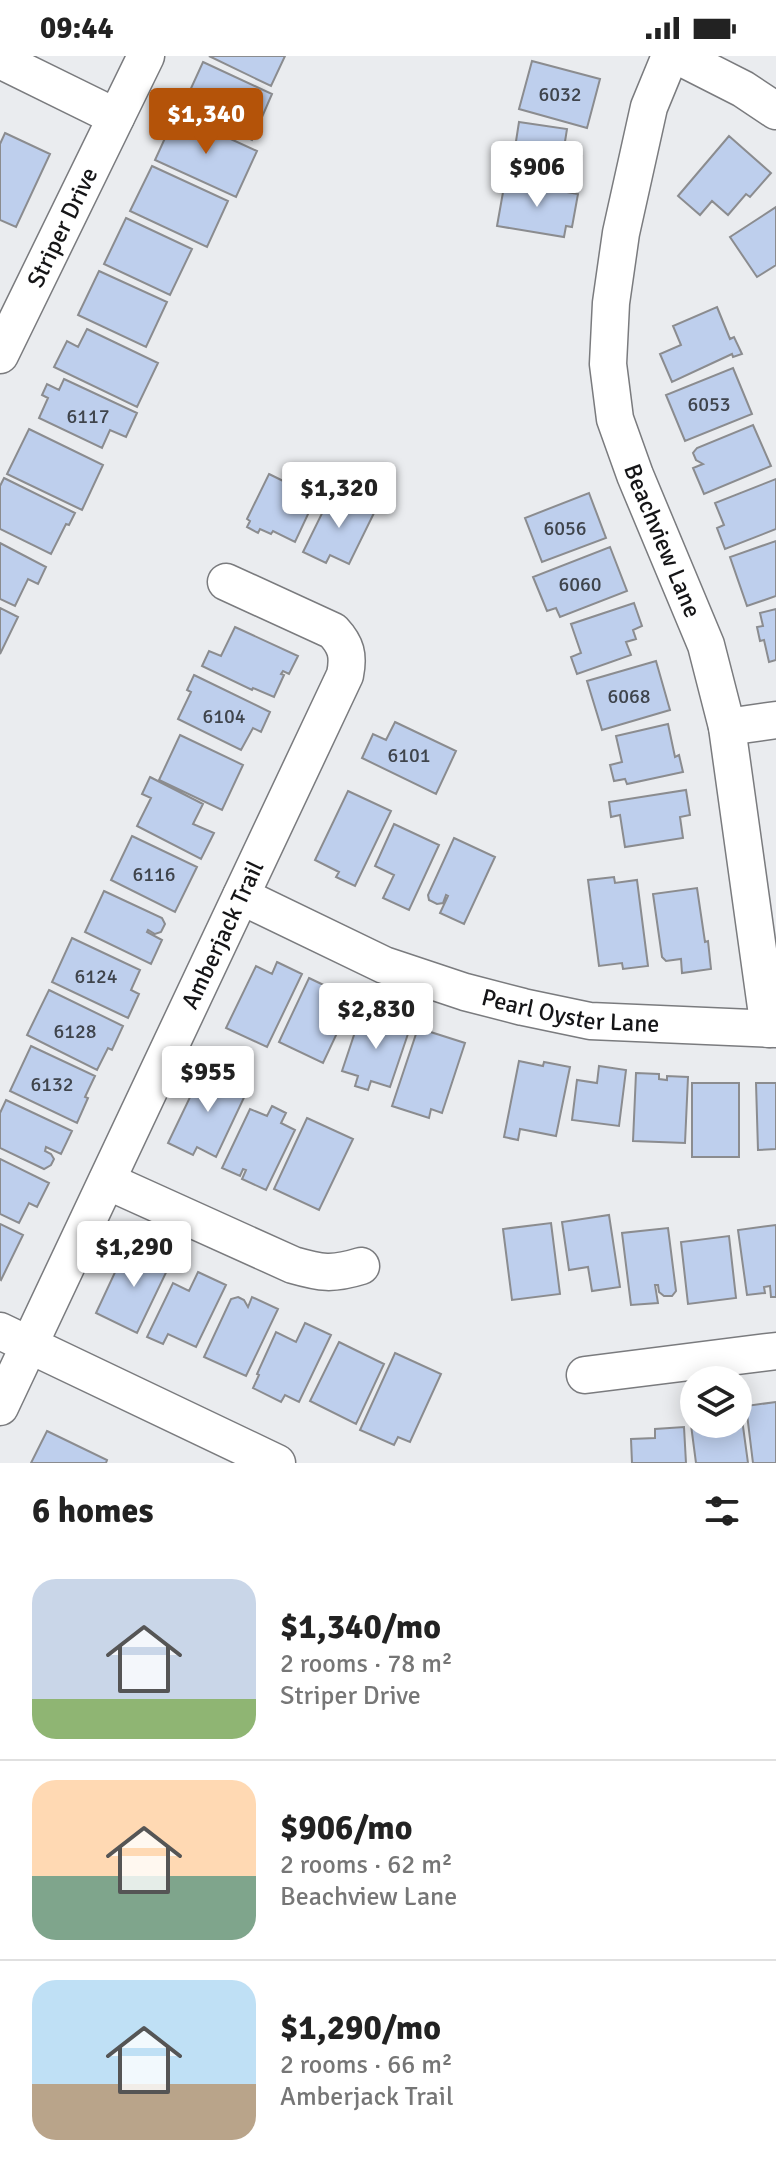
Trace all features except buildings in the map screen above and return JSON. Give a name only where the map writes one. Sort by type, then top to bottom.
[{"type":"street","name":"Striper Drive","points":[[0,355],[146,56]]},
{"type":"street","name":"Beachview Lane","points":[[670,56],[649,107],[621,233],[611,303],[608,364],[615,419],[706,645],[727,727],[772,1029]]},
{"type":"street","points":[[678,56],[743,89],[776,111]]},
{"type":"street","points":[[0,60],[116,117]]},
{"type":"street","name":"Amberjack Trail","points":[[0,1407],[15,1337],[107,1181],[345,675],[347,663],[342,641],[333,631],[226,582]]},
{"type":"street","points":[[727,727],[776,720]]},
{"type":"street","name":"Pearl Oyster Lane","points":[[241,896],[384,965],[465,992],[590,1021],[772,1029]]},
{"type":"street","points":[[107,1181],[293,1265],[322,1273],[338,1273],[361,1266]]},
{"type":"street","points":[[15,1337],[277,1463]]},
{"type":"street","points":[[585,1375],[776,1351]]}]
